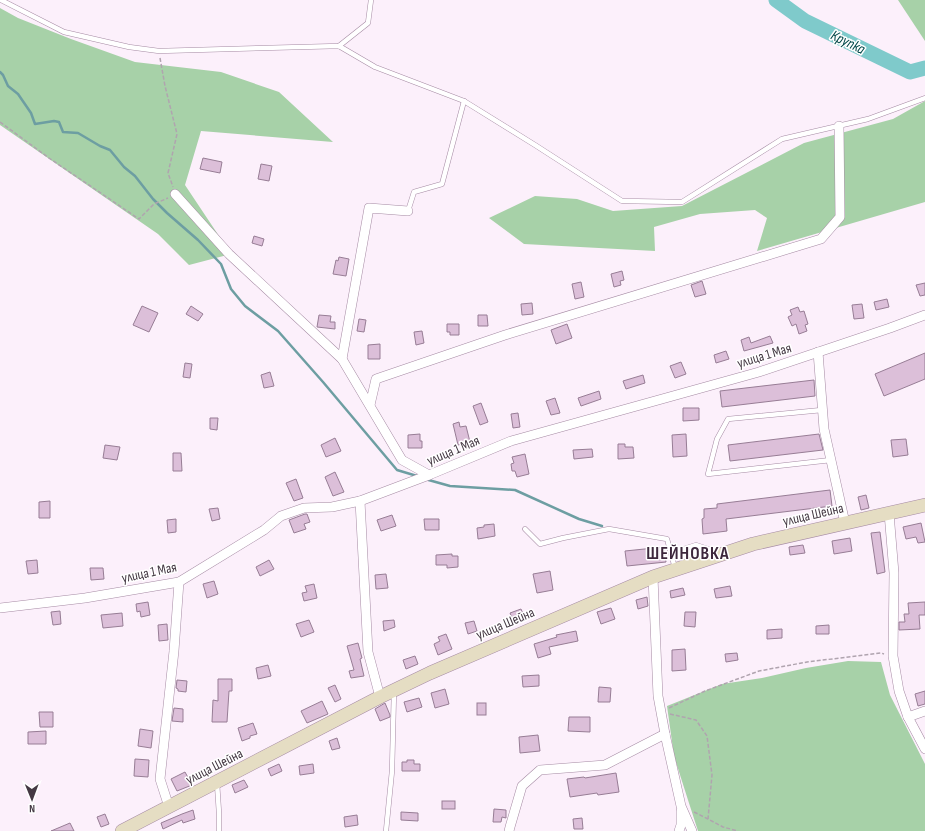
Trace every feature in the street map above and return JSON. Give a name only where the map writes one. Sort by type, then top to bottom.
[{"type":"street","points":[[370,405],[376,379],[505,335],[821,239],[840,217],[839,126]]},
{"type":"street","points":[[175,194],[229,254],[342,359],[402,460],[429,475]]},
{"type":"street","points":[[342,359],[369,208],[408,211]]},
{"type":"street","name":"улица 1 Мая","points":[[0,608],[85,598],[179,582],[264,530],[281,516],[304,508],[332,507],[360,501],[429,475],[511,441],[759,372],[925,315]]},
{"type":"street","points":[[818,352],[824,429],[845,523]]},
{"type":"street","points":[[360,501],[368,652],[380,698]]},
{"type":"street","name":"улица Шейна","points":[[122,831],[394,690],[653,577],[753,544],[925,505]]},
{"type":"street","points":[[889,513],[894,573],[893,656],[899,691],[908,716],[925,749]]},
{"type":"street","points":[[653,577],[658,696],[664,734],[681,806],[692,831]]},
{"type":"street","points":[[169,807],[160,779],[174,651],[179,582]]},
{"type":"street","points":[[908,716],[925,711]]},
{"type":"street","points":[[510,831],[522,786],[540,770],[605,765],[664,734]]},
{"type":"street","points":[[679,831],[681,825],[681,806]]},
{"type":"lane","points":[[1,0],[64,32],[129,47],[159,51],[339,46],[375,66],[464,101],[622,202],[682,202],[782,139],[868,119],[925,98]]},
{"type":"lane","points":[[339,46],[368,22],[371,0]]},
{"type":"lane","points":[[408,211],[414,192],[442,184],[464,101]]},
{"type":"lane","points":[[822,410],[728,420],[717,439],[708,474],[831,460]]},
{"type":"lane","points":[[525,528],[540,544],[609,529],[667,539],[676,570]]},
{"type":"lane","points":[[671,553],[696,545],[723,554]]},
{"type":"lane","points":[[386,831],[392,771],[394,690]]},
{"type":"lane","points":[[217,782],[219,831]]},
{"type":"path","points":[[0,122],[49,158],[139,219],[154,204],[175,194],[168,173],[177,134],[165,86],[159,51]]},
{"type":"path","points":[[661,712],[705,691],[759,671],[807,662],[881,653],[893,656]]},
{"type":"path","points":[[661,712],[696,720],[707,736],[712,775],[708,819]]},
{"type":"path","points":[[681,806],[723,827],[738,831]]},
{"type":"green space","points":[[898,0],[925,0],[925,41]]},
{"type":"green space","points":[[0,8],[18,18],[135,62],[221,72],[279,92],[333,142],[201,131],[185,185],[231,254],[189,265],[158,234],[0,125]]},
{"type":"green space","points":[[925,101],[925,202],[757,251],[767,218],[755,210],[700,214],[654,227],[655,251],[524,244],[489,218],[535,196],[577,199],[613,211],[682,206],[804,143],[893,119]]},
{"type":"green space","points":[[848,661],[881,662],[890,695],[925,764],[925,831],[698,831],[674,756],[667,706],[722,684],[762,678],[806,668]]},
{"type":"building","points":[[203,158],[222,162],[220,173],[200,169]]},
{"type":"building","points":[[261,164],[272,166],[269,181],[258,179]]},
{"type":"building","points":[[254,236],[264,239],[262,246],[252,243]]},
{"type":"building","points":[[339,257],[349,259],[346,276],[333,274],[336,260],[338,261]]},
{"type":"building","points":[[622,271],[624,280],[620,281],[621,285],[614,287],[611,274]]},
{"type":"building","points":[[702,281],[706,294],[695,297],[691,285]]},
{"type":"building","points":[[581,282],[584,297],[575,299],[572,284]]},
{"type":"building","points":[[925,283],[925,295],[920,296],[916,285]]},
{"type":"building","points":[[887,299],[889,307],[876,310],[874,302]]},
{"type":"building","points":[[532,303],[533,314],[522,315],[521,304]]},
{"type":"building","points":[[862,304],[864,318],[854,319],[852,305]]},
{"type":"building","points":[[142,306],[158,313],[149,332],[133,325]]},
{"type":"building","points":[[191,306],[203,314],[198,321],[186,314]]},
{"type":"building","points":[[798,307],[800,312],[804,311],[808,324],[805,325],[807,331],[799,334],[796,324],[792,326],[788,317],[792,315],[790,310]]},
{"type":"building","points":[[319,315],[331,316],[330,322],[335,322],[335,329],[317,327]]},
{"type":"building","points":[[478,315],[487,315],[488,326],[478,326]]},
{"type":"building","points":[[359,319],[366,320],[364,332],[357,331]]},
{"type":"building","points":[[447,324],[459,324],[459,335],[450,335],[450,332],[447,332]]},
{"type":"building","points":[[567,324],[572,338],[556,344],[551,330]]},
{"type":"building","points":[[422,331],[424,343],[416,345],[414,332]]},
{"type":"building","points":[[770,336],[773,343],[744,351],[741,340],[749,337],[751,343]]},
{"type":"building","points":[[380,344],[380,359],[368,359],[368,345]]},
{"type":"building","points":[[726,351],[729,359],[716,363],[714,355]]},
{"type":"building","points":[[925,353],[925,379],[884,396],[875,374]]},
{"type":"building","points":[[681,362],[686,374],[675,378],[670,366]]},
{"type":"building","points":[[185,363],[192,364],[190,378],[183,377]]},
{"type":"building","points":[[270,372],[274,386],[264,388],[261,375]]},
{"type":"building","points":[[643,375],[645,383],[626,389],[623,381]]},
{"type":"building","points":[[814,380],[815,396],[722,407],[720,391]]},
{"type":"building","points":[[599,391],[601,399],[581,406],[578,398]]},
{"type":"building","points":[[555,398],[560,413],[551,415],[546,401]]},
{"type":"building","points":[[481,403],[488,422],[480,425],[473,406]]},
{"type":"building","points":[[683,408],[699,408],[699,420],[683,421]]},
{"type":"building","points":[[518,413],[520,427],[513,428],[511,414]]},
{"type":"building","points":[[210,418],[218,418],[217,430],[210,429]]},
{"type":"building","points":[[459,422],[460,427],[466,426],[470,442],[458,445],[453,424]]},
{"type":"building","points":[[420,434],[422,448],[408,448],[408,435]]},
{"type":"building","points":[[686,434],[687,456],[673,457],[672,435]]},
{"type":"building","points":[[819,434],[823,450],[730,461],[728,445]]},
{"type":"building","points":[[335,438],[341,451],[326,457],[321,445]]},
{"type":"building","points":[[906,439],[908,455],[893,457],[891,440]]},
{"type":"building","points":[[618,444],[625,444],[625,447],[633,447],[634,458],[618,459]]},
{"type":"building","points":[[105,445],[120,447],[117,460],[103,458]]},
{"type":"building","points":[[592,449],[593,457],[574,459],[573,450]]},
{"type":"building","points":[[173,453],[181,453],[182,471],[173,471]]},
{"type":"building","points":[[525,454],[529,474],[517,477],[515,471],[512,471],[511,464],[514,463],[512,457]]},
{"type":"building","points":[[335,472],[344,492],[333,496],[325,477]]},
{"type":"building","points":[[296,479],[303,498],[294,501],[286,483]]},
{"type":"building","points":[[830,490],[832,506],[726,519],[727,531],[703,534],[702,519],[704,518],[704,509],[717,508],[717,504]]},
{"type":"building","points":[[866,495],[869,508],[861,510],[858,497]]},
{"type":"building","points":[[50,501],[50,518],[39,518],[39,502]]},
{"type":"building","points":[[218,508],[220,519],[212,521],[209,509]]},
{"type":"building","points":[[307,514],[310,522],[304,524],[306,529],[294,533],[289,520]]},
{"type":"building","points":[[392,515],[396,526],[381,531],[377,520]]},
{"type":"building","points":[[176,519],[176,532],[168,533],[167,520]]},
{"type":"building","points":[[424,519],[439,519],[439,530],[425,530]]},
{"type":"building","points":[[921,523],[925,542],[918,543],[916,537],[906,539],[903,527]]},
{"type":"building","points":[[494,524],[495,536],[478,539],[477,528],[484,527],[484,525]]},
{"type":"building","points":[[880,532],[885,572],[877,574],[871,533]]},
{"type":"building","points":[[850,538],[852,551],[834,554],[832,541]]},
{"type":"building","points":[[803,545],[805,553],[790,555],[789,547]]},
{"type":"building","points":[[664,547],[666,562],[627,566],[625,551]]},
{"type":"building","points":[[452,554],[452,556],[458,556],[458,567],[447,568],[447,565],[436,565],[436,555]]},
{"type":"building","points":[[37,560],[38,573],[28,574],[26,561]]},
{"type":"building","points":[[269,560],[274,569],[260,576],[256,567]]},
{"type":"building","points":[[90,568],[103,568],[104,579],[91,580]]},
{"type":"building","points":[[550,571],[553,590],[537,593],[533,574]]},
{"type":"building","points":[[386,574],[388,588],[376,589],[375,575]]},
{"type":"building","points":[[214,581],[218,594],[207,598],[203,584]]},
{"type":"building","points":[[314,584],[317,598],[304,601],[302,593],[307,592],[305,586]]},
{"type":"building","points":[[730,586],[732,596],[716,598],[714,589]]},
{"type":"building","points":[[683,588],[685,595],[671,598],[670,591]]},
{"type":"building","points":[[647,597],[648,606],[638,609],[636,600]]},
{"type":"building","points":[[148,602],[150,615],[141,617],[140,611],[137,612],[136,604]]},
{"type":"building","points":[[925,602],[925,615],[919,615],[920,629],[899,630],[899,622],[905,622],[904,614],[909,614],[908,603]]},
{"type":"building","points":[[611,608],[615,619],[601,624],[597,612]]},
{"type":"building","points":[[521,609],[524,616],[513,620],[510,613]]},
{"type":"building","points":[[60,611],[61,624],[53,625],[51,612]]},
{"type":"building","points":[[685,612],[696,612],[695,627],[684,626]]},
{"type":"building","points":[[122,613],[123,626],[103,628],[101,615]]},
{"type":"building","points":[[309,620],[314,632],[301,637],[296,624]]},
{"type":"building","points":[[394,620],[395,627],[384,631],[383,621]]},
{"type":"building","points":[[474,621],[477,631],[468,634],[465,623]]},
{"type":"building","points":[[167,624],[168,640],[159,641],[158,625]]},
{"type":"building","points":[[829,625],[829,634],[816,634],[816,626]]},
{"type":"building","points":[[782,629],[782,638],[767,639],[767,630]]},
{"type":"building","points":[[576,631],[578,641],[549,647],[551,654],[538,658],[534,644],[557,637],[556,635]]},
{"type":"building","points":[[446,634],[452,649],[438,655],[434,644],[440,641],[438,637]]},
{"type":"building","points":[[358,643],[362,658],[360,659],[364,676],[351,678],[349,671],[354,670],[347,646]]},
{"type":"building","points":[[685,649],[686,670],[672,671],[672,650]]},
{"type":"building","points":[[737,653],[738,660],[726,662],[725,654]]},
{"type":"building","points":[[415,656],[418,664],[406,669],[403,660]]},
{"type":"building","points":[[268,665],[271,676],[258,679],[256,668]]},
{"type":"building","points":[[539,675],[539,686],[523,687],[522,676]]},
{"type":"building","points":[[218,679],[232,679],[232,691],[229,691],[227,722],[212,722],[213,700],[218,701]]},
{"type":"building","points":[[177,680],[187,681],[186,692],[178,691],[176,688]]},
{"type":"building","points":[[335,685],[341,699],[335,702],[328,688]]},
{"type":"building","points":[[599,687],[611,688],[610,702],[598,702]]},
{"type":"building","points":[[445,689],[449,704],[435,708],[431,693]]},
{"type":"building","points":[[925,691],[925,704],[918,706],[915,694]]},
{"type":"building","points":[[419,698],[422,707],[407,712],[404,702]]},
{"type":"building","points":[[322,701],[328,714],[307,723],[301,711]]},
{"type":"building","points":[[385,703],[390,717],[380,721],[375,709]]},
{"type":"building","points":[[477,703],[486,703],[486,715],[477,715]]},
{"type":"building","points":[[174,708],[183,709],[183,722],[172,721]]},
{"type":"building","points":[[39,712],[53,712],[53,727],[40,727]]},
{"type":"building","points":[[569,717],[590,717],[590,732],[568,731]]},
{"type":"building","points":[[253,723],[257,734],[242,741],[238,728]]},
{"type":"building","points":[[140,729],[153,731],[151,748],[138,746]]},
{"type":"building","points":[[46,731],[46,744],[28,744],[28,732]]},
{"type":"building","points":[[538,735],[540,751],[520,753],[519,737]]},
{"type":"building","points":[[337,738],[340,748],[332,750],[329,741]]},
{"type":"building","points":[[135,759],[149,760],[148,777],[134,776]]},
{"type":"building","points":[[407,760],[414,760],[414,764],[420,764],[420,771],[402,771],[402,762],[407,762]]},
{"type":"building","points":[[279,764],[282,771],[271,776],[268,769]]},
{"type":"building","points":[[313,764],[314,773],[300,775],[299,766]]},
{"type":"building","points":[[185,772],[192,785],[177,791],[171,779]]},
{"type":"building","points":[[616,773],[619,792],[598,795],[597,793],[570,797],[567,779]]},
{"type":"building","points":[[244,780],[248,787],[235,793],[232,785]]},
{"type":"building","points":[[442,801],[455,801],[455,809],[442,809]]},
{"type":"building","points":[[494,809],[506,810],[506,818],[502,817],[501,822],[493,822]]},
{"type":"building","points":[[193,810],[195,819],[183,823],[182,820],[163,829],[161,823]]},
{"type":"building","points":[[401,812],[418,813],[418,821],[401,820]]},
{"type":"building","points":[[105,814],[109,824],[101,827],[97,817]]},
{"type":"building","points":[[357,815],[358,825],[345,827],[344,817]]},
{"type":"building","points":[[582,818],[583,829],[574,829],[573,819]]},
{"type":"building","points":[[70,823],[74,831],[51,831]]},
{"type":"waterway","name":"Крупка","points":[[776,0],[805,21],[910,72],[925,68]]},
{"type":"waterway","points":[[0,72],[8,86],[18,94],[31,113],[35,124],[54,121],[59,122],[63,132],[78,133],[110,150],[124,167],[135,176],[153,199],[198,240],[221,264],[231,289],[245,306],[278,331],[397,470],[417,476]]},
{"type":"waterway","points":[[425,479],[450,486],[515,490],[579,519],[602,526]]},
{"type":"district","name":"ШЕЙНОВКА","points":[[688,553]]}]
